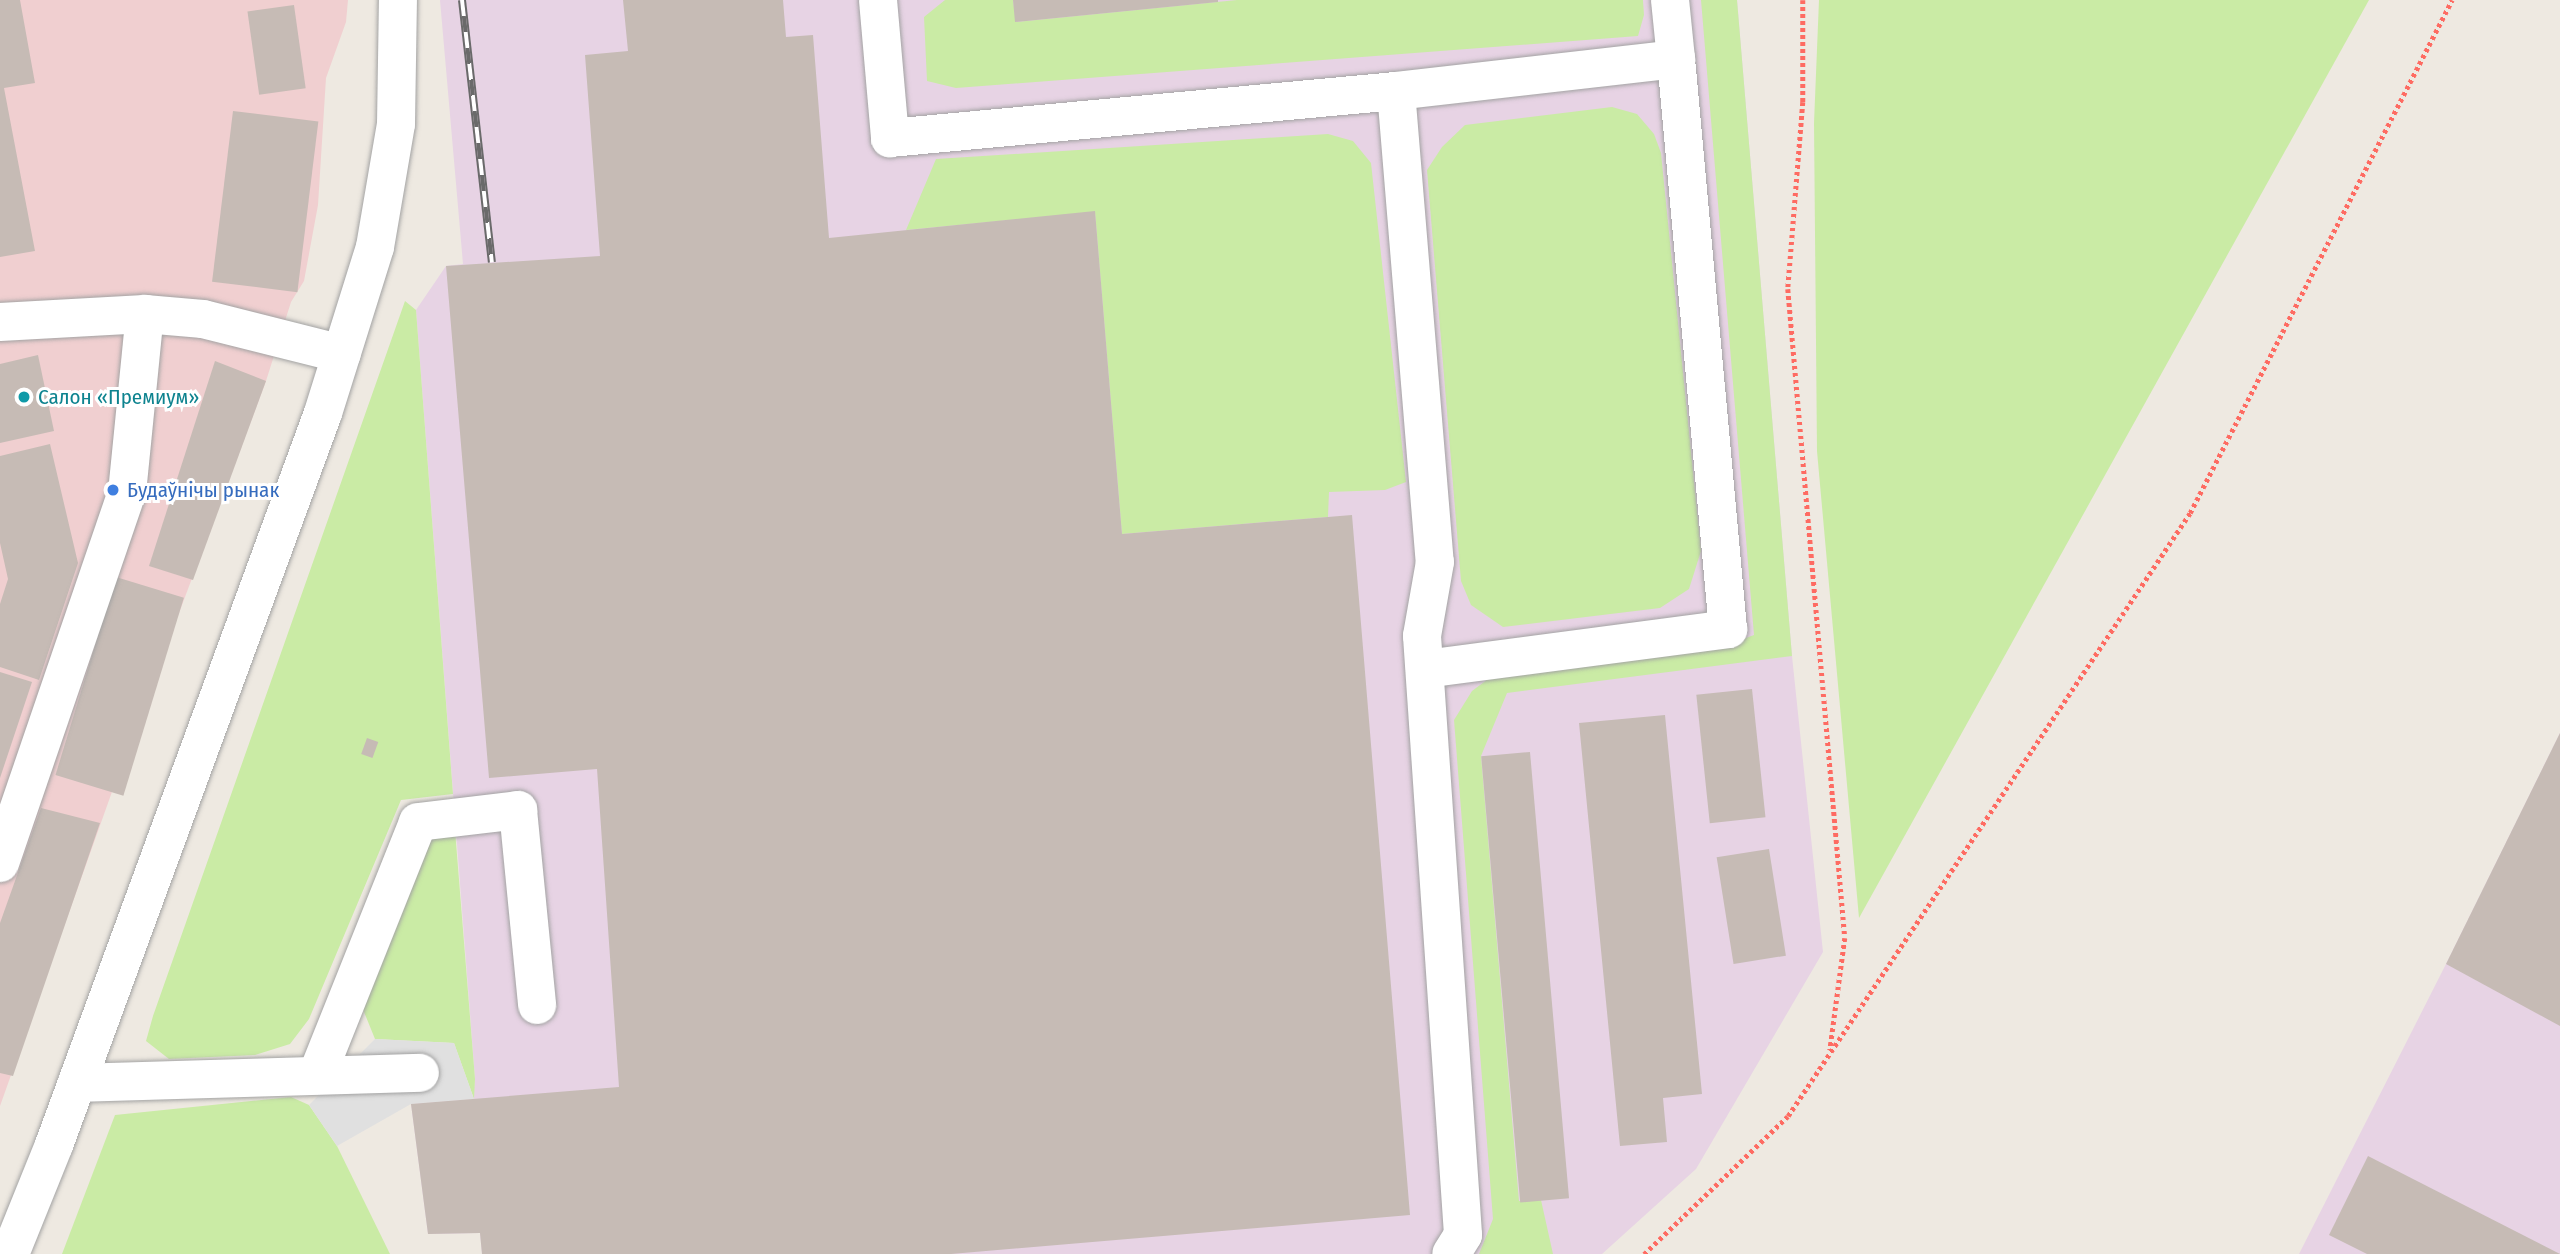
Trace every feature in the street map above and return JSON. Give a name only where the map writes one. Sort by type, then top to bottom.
[{"type":"lane","points":[[10,1254],[76,1083],[342,354],[375,247],[396,124],[398,0]]},
{"type":"lane","points":[[877,0],[890,138],[1396,91],[1676,59]]},
{"type":"lane","points":[[1424,668],[1728,629],[1670,0]]},
{"type":"lane","points":[[1396,91],[1436,562],[1422,636],[1463,1235],[1451,1254]]},
{"type":"lane","points":[[0,322],[26,323],[145,314],[202,319],[342,354]]},
{"type":"lane","points":[[0,863],[127,494],[145,314]]},
{"type":"lane","points":[[317,1074],[418,822],[518,810],[537,1005]]},
{"type":"lane","points":[[76,1083],[419,1073]]},
{"type":"path","points":[[1803,0],[1803,102],[1788,289],[1845,938],[1829,1055]]},
{"type":"path","points":[[1644,1254],[1788,1116],[2190,513],[2452,0]]},
{"type":"shaded area","name":"Будаўнічы рынак","points":[[0,0],[348,0],[346,22],[326,78],[318,205],[304,281],[291,302],[266,381],[113,789],[0,1106]]},
{"type":"shaded area","points":[[440,0],[1737,0],[1792,656],[1823,952],[1696,1169],[1602,1254],[482,1254],[480,1233],[428,1234],[411,1104],[473,1099],[475,1079],[416,310],[446,266],[463,264]]},
{"type":"shaded area","points":[[2560,733],[2560,1254],[2299,1254],[2446,964]]},
{"type":"shaded area","points":[[375,1039],[454,1043],[474,1099],[411,1104],[337,1146],[309,1105]]},
{"type":"green space","points":[[945,0],[1013,0],[1016,22],[1237,0],[1643,0],[1644,15],[1638,36],[956,88],[927,81],[924,17]]},
{"type":"green space","points":[[1701,0],[1737,0],[1792,656],[1507,693],[1481,756],[1519,1201],[1541,1200],[1553,1254],[1479,1254],[1493,1219],[1454,720],[1472,691],[1496,673],[1735,642],[1754,635]]},
{"type":"green space","points":[[1819,0],[2369,0],[1859,918],[1817,451],[1814,123]]},
{"type":"green space","points":[[1612,107],[1637,114],[1654,134],[1661,153],[1701,551],[1689,589],[1660,608],[1503,627],[1471,605],[1461,581],[1427,170],[1442,147],[1465,125]]},
{"type":"green space","points":[[1328,134],[1353,141],[1371,163],[1406,482],[1385,490],[1329,492],[1328,517],[1122,534],[1095,212],[906,230],[936,159]]},
{"type":"green space","points":[[405,301],[416,310],[453,794],[401,800],[309,1019],[290,1044],[255,1055],[169,1059],[146,1041],[153,1016]]},
{"type":"green space","points":[[455,830],[475,1079],[474,1099],[454,1043],[375,1039],[362,1007],[432,836]]},
{"type":"green space","points":[[291,1097],[309,1105],[337,1146],[390,1254],[62,1254],[115,1115]]},
{"type":"building","points":[[0,0],[20,0],[35,83],[4,88],[35,251],[0,257]]},
{"type":"building","points":[[623,0],[783,0],[786,37],[813,35],[829,238],[1095,211],[1122,534],[1352,515],[1410,1215],[951,1254],[482,1254],[480,1233],[428,1234],[411,1104],[619,1087],[597,769],[489,778],[446,266],[600,256],[585,55],[628,51]]},
{"type":"building","points":[[1013,0],[1218,0],[1218,2],[1015,22]]},
{"type":"building","points":[[294,5],[306,88],[259,95],[247,12]]},
{"type":"building","points":[[233,111],[318,121],[297,292],[212,282]]},
{"type":"building","name":"Салон «Премиум»","points":[[38,355],[54,431],[0,443],[0,364]]},
{"type":"building","points":[[215,361],[266,381],[193,580],[149,566]]},
{"type":"building","points":[[50,444],[78,563],[39,680],[0,667],[0,604],[8,579],[0,543],[0,456]]},
{"type":"building","points":[[116,577],[184,598],[123,796],[55,775]]},
{"type":"building","points":[[0,672],[32,682],[0,778]]},
{"type":"building","points":[[1752,689],[1765,817],[1710,823],[1696,695]]},
{"type":"building","points":[[1665,715],[1702,1094],[1663,1098],[1667,1142],[1620,1146],[1579,723]]},
{"type":"building","points":[[2560,733],[2560,1026],[2446,964]]},
{"type":"building","points":[[367,738],[378,742],[372,758],[361,754]]},
{"type":"building","points":[[1530,752],[1569,1198],[1520,1203],[1481,756]]},
{"type":"building","points":[[41,808],[100,823],[13,1076],[0,1073],[0,923]]},
{"type":"building","points":[[1769,849],[1786,956],[1734,964],[1717,857]]},
{"type":"building","points":[[2368,1156],[2560,1254],[2367,1254],[2329,1235]]},
{"type":"railway","points":[[462,0],[492,262]]},
{"type":"place","name":"Салон «Премиум»","points":[[24,397]]},
{"type":"place","name":"Будаўнічы рынак","points":[[113,490]]}]
